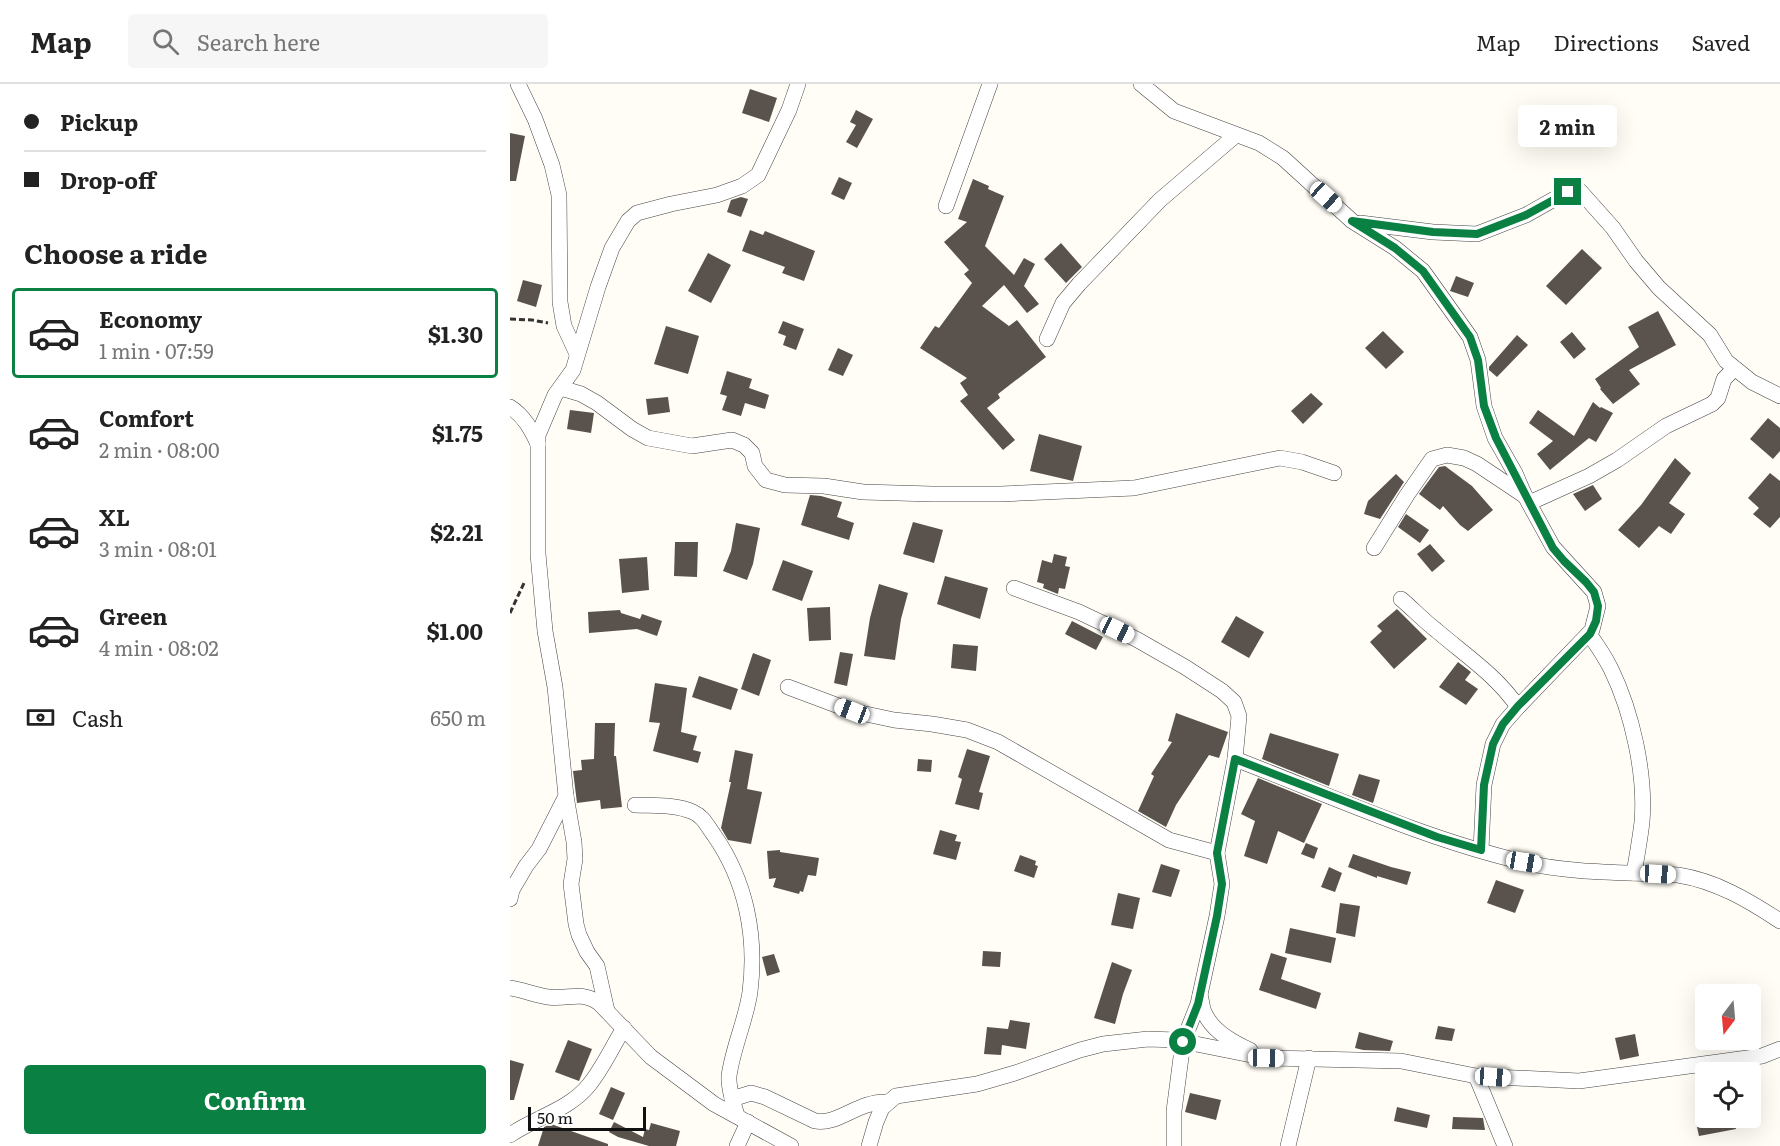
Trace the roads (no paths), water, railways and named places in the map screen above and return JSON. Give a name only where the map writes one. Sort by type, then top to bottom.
[{"type":"street","points":[[518,84],[535,119],[552,165],[559,195],[560,302],[564,326],[577,354]]},
{"type":"street","points":[[607,1011],[597,966],[579,935],[571,884],[574,842],[566,796],[555,687],[545,631],[538,554],[538,435],[547,411],[573,370],[609,257],[628,221],[637,213],[717,195],[742,186],[758,176],[789,110],[798,84]]},
{"type":"street","points":[[946,206],[990,84]]},
{"type":"street","points":[[1141,84],[1174,111],[1259,143],[1283,158],[1352,221],[1395,248],[1423,271],[1470,337],[1478,360],[1484,406],[1496,438],[1527,500],[1553,548],[1594,592],[1598,606],[1596,621],[1590,634],[1518,706],[1503,724],[1493,744],[1484,785],[1481,850]]},
{"type":"street","points":[[1047,339],[1063,303],[1078,284],[1160,201],[1236,135]]},
{"type":"street","points":[[1352,221],[1433,232],[1477,234],[1526,215],[1572,189],[1580,191],[1613,228],[1636,261],[1659,288],[1710,335],[1726,362],[1758,386],[1780,396]]},
{"type":"street","points":[[1527,500],[1589,476],[1617,460],[1666,426],[1712,405],[1718,398],[1724,379],[1734,369]]},
{"type":"street","points":[[561,388],[581,394],[597,403],[648,438],[692,446],[732,440],[744,445],[752,453],[756,466],[766,480],[785,485],[824,486],[863,492],[932,494],[1001,494],[1134,488],[1280,458],[1302,462],[1334,473]]},
{"type":"street","points":[[510,407],[518,412],[529,426],[538,444]]},
{"type":"street","points":[[1374,548],[1432,459],[1447,454],[1477,464],[1527,500]]},
{"type":"street","points":[[1014,588],[1079,612],[1136,639],[1222,691],[1234,702],[1239,716],[1235,759],[1217,853],[1222,884],[1196,1010],[1183,1042],[1174,1111],[1174,1146]]},
{"type":"street","points":[[1401,599],[1507,690],[1518,706]]},
{"type":"street","points":[[1590,634],[1611,668],[1633,729],[1642,796],[1642,821],[1634,873]]},
{"type":"street","points":[[788,687],[852,711],[894,720],[967,730],[998,742],[1169,840],[1217,853]]},
{"type":"street","points":[[1235,759],[1437,837],[1524,862],[1559,869],[1696,878],[1746,898],[1780,921]]},
{"type":"street","points":[[510,899],[516,884],[539,849],[566,796]]},
{"type":"street","points":[[635,805],[675,807],[693,812],[704,819],[732,863],[740,884],[751,932],[752,962],[749,994],[729,1078],[732,1099],[742,1119],[736,1146]]},
{"type":"street","points":[[510,988],[559,998],[574,994],[590,997],[607,1011],[651,1057],[714,1104],[791,1146]]},
{"type":"street","points":[[1200,993],[1205,1014],[1213,1025],[1242,1047],[1266,1058]]},
{"type":"street","points":[[510,1135],[528,1123],[558,1110],[589,1086],[624,1028]]},
{"type":"street","points":[[869,1146],[876,1122],[888,1102],[896,1096],[977,1084],[1080,1050],[1103,1044],[1148,1039],[1183,1042],[1266,1058],[1401,1061],[1476,1076],[1579,1082],[1762,1056],[1780,1050]]},
{"type":"street","points":[[1288,1146],[1309,1058]]},
{"type":"street","points":[[1476,1076],[1505,1146]]},
{"type":"street","points":[[732,1099],[751,1093],[765,1096],[823,1123],[862,1105],[876,1101],[888,1102]]}]
